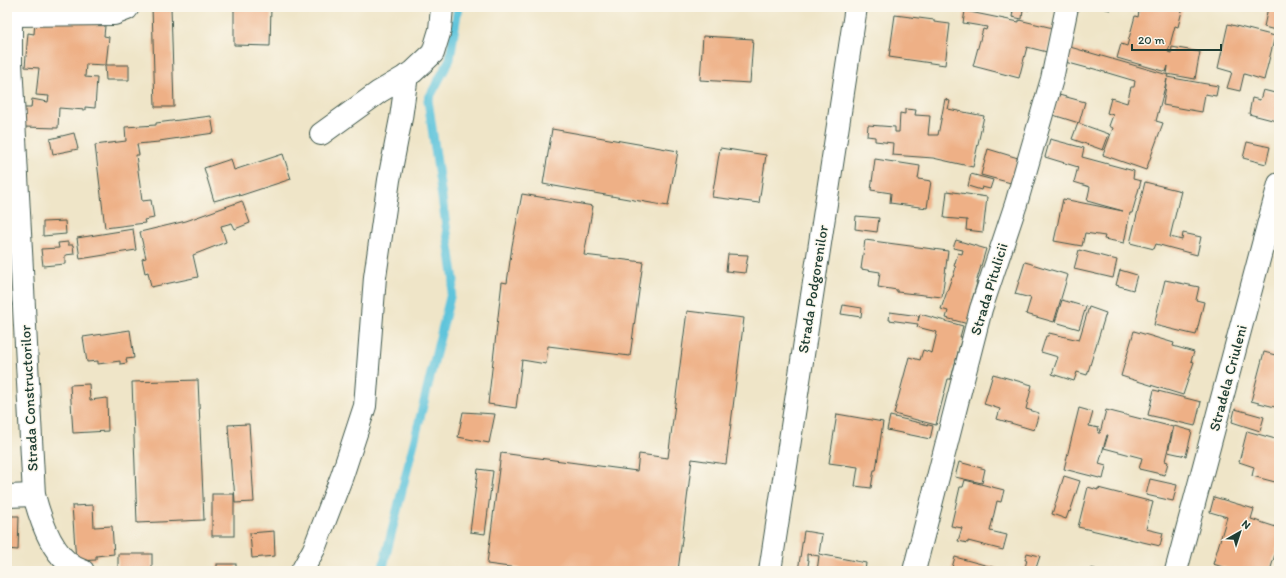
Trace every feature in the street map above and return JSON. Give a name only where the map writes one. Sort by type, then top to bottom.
[{"type":"street","name":"Strada Constructorilor","points":[[83,571],[75,568],[59,553],[49,537],[39,513],[34,495],[9,63],[11,11],[114,14],[128,7]]},
{"type":"street","points":[[321,134],[379,92],[413,72],[433,53],[440,30],[442,7]]},
{"type":"street","name":"Strada Podgorenilor","points":[[770,571],[856,7]]},
{"type":"street","name":"Strada Pitulicii","points":[[914,571],[981,309],[1016,204],[1052,79],[1067,7]]},
{"type":"street","points":[[302,571],[314,549],[365,406],[375,277],[389,180],[401,118],[406,76]]},
{"type":"street","name":"Stradela Criuleni","points":[[1176,571],[1279,184]]},
{"type":"street","points":[[7,496],[34,495]]},
{"type":"building","points":[[152,7],[171,7],[174,107],[155,107]]},
{"type":"building","points":[[234,7],[271,7],[270,46],[234,45]]},
{"type":"building","points":[[946,7],[966,7],[965,11]]},
{"type":"building","points":[[1000,7],[1030,7],[1029,10],[1023,9],[1022,19],[1012,17],[1013,11],[1000,10]]},
{"type":"building","points":[[1099,7],[1111,7],[1110,10]]},
{"type":"building","points":[[1125,7],[1183,7],[1178,27],[1175,26],[1168,52],[1171,53],[1172,47],[1200,52],[1195,79],[1167,74],[1168,66],[1166,72],[1117,58],[1121,44],[1127,46],[1135,16],[1138,17],[1139,11]]},
{"type":"building","points":[[1268,7],[1279,8],[1279,31],[1264,27]]},
{"type":"building","points":[[965,11],[1019,22],[1019,20],[1053,28],[1047,52],[1027,47],[1019,78],[973,66],[983,29],[986,30],[987,27],[963,23]]},
{"type":"building","points":[[895,15],[934,20],[934,22],[950,24],[945,65],[889,57]]},
{"type":"building","points":[[106,16],[104,36],[109,37],[106,65],[129,65],[129,80],[106,80],[105,65],[86,64],[85,77],[97,78],[95,108],[85,107],[85,110],[59,108],[58,128],[24,127],[24,108],[31,108],[32,99],[48,102],[49,96],[36,95],[39,68],[25,67],[28,33],[34,34],[35,21]]},
{"type":"building","points":[[1228,24],[1275,36],[1264,80],[1244,74],[1240,91],[1227,88],[1232,72],[1218,68]]},
{"type":"building","points":[[703,36],[753,39],[750,83],[700,80]]},
{"type":"building","points":[[1070,47],[1168,75],[1167,77],[1218,86],[1216,96],[1205,94],[1202,112],[1163,105],[1167,79],[1156,121],[1163,123],[1146,170],[1103,155],[1113,128],[1109,126],[1113,115],[1107,113],[1111,98],[1127,103],[1131,87],[1134,87],[1135,81],[1065,62]]},
{"type":"building","points":[[1263,90],[1279,94],[1279,108],[1276,121],[1249,114],[1252,98],[1260,100]]},
{"type":"building","points":[[1059,95],[1085,102],[1079,123],[1053,115]]},
{"type":"building","points":[[945,99],[950,101],[948,109],[984,116],[973,167],[933,158],[892,155],[893,143],[875,141],[875,137],[867,136],[868,125],[895,127],[895,132],[899,132],[900,113],[905,114],[905,109],[916,110],[915,115],[930,116],[928,135],[938,135]]},
{"type":"building","points":[[211,116],[214,133],[137,144],[139,155],[136,155],[142,201],[151,200],[154,218],[144,220],[145,223],[105,228],[95,145],[126,141],[125,127],[156,125],[156,123]]},
{"type":"building","points":[[1078,123],[1109,134],[1103,150],[1072,139]]},
{"type":"building","points":[[552,129],[678,151],[668,206],[543,184]]},
{"type":"building","points":[[74,133],[78,149],[53,154],[50,139]]},
{"type":"building","points":[[1050,139],[1084,148],[1082,157],[1134,171],[1133,179],[1141,181],[1132,213],[1130,213],[1124,243],[1104,239],[1105,236],[1085,233],[1082,246],[1054,241],[1063,199],[1123,211],[1087,201],[1090,187],[1074,182],[1078,167],[1045,157]]},
{"type":"building","points":[[1247,142],[1270,147],[1266,164],[1243,158]]},
{"type":"building","points":[[720,148],[766,155],[759,203],[712,197]]},
{"type":"building","points":[[988,149],[1018,158],[1011,183],[981,175]]},
{"type":"building","points":[[283,154],[291,179],[239,196],[239,194],[214,201],[204,168],[231,159],[234,170]]},
{"type":"building","points":[[875,159],[920,166],[918,179],[931,181],[927,208],[890,203],[891,193],[871,190]]},
{"type":"building","points":[[971,174],[993,180],[990,189],[982,187],[981,190],[968,186]]},
{"type":"building","points":[[1145,182],[1181,191],[1170,237],[1182,240],[1183,233],[1201,237],[1197,255],[1156,244],[1154,249],[1130,243]]},
{"type":"building","points":[[947,191],[987,197],[983,232],[966,230],[967,220],[944,218]]},
{"type":"building","points":[[522,194],[593,206],[584,255],[643,262],[630,356],[548,346],[546,364],[522,360],[516,408],[488,404],[502,282],[507,283],[512,246]]},
{"type":"building","points":[[242,201],[250,223],[235,229],[232,223],[221,226],[226,242],[193,255],[198,277],[151,287],[148,272],[145,273],[142,259],[146,258],[140,232],[186,221]]},
{"type":"building","points":[[856,216],[879,218],[877,232],[855,229]]},
{"type":"building","points":[[65,221],[66,234],[43,236],[43,222]]},
{"type":"building","points":[[133,229],[136,250],[80,259],[77,238]]},
{"type":"building","points":[[865,240],[948,251],[942,297],[897,292],[897,290],[878,287],[880,272],[861,269]]},
{"type":"building","points":[[956,240],[986,249],[971,303],[974,304],[968,324],[946,318],[948,311],[941,309],[953,277],[956,267],[954,266],[958,253],[962,254],[963,250],[953,248]]},
{"type":"building","points":[[68,242],[68,245],[73,245],[74,254],[65,255],[65,264],[43,266],[41,249],[59,248],[58,243]]},
{"type":"building","points":[[1079,250],[1117,260],[1113,278],[1074,269]]},
{"type":"building","points":[[728,254],[748,255],[745,273],[726,271]]},
{"type":"building","points":[[1025,262],[1068,275],[1054,322],[1026,314],[1031,298],[1015,294]]},
{"type":"building","points":[[1120,270],[1137,275],[1133,290],[1116,285]]},
{"type":"building","points":[[1165,280],[1199,287],[1196,300],[1204,302],[1196,335],[1154,325]]},
{"type":"building","points":[[1062,300],[1086,307],[1079,329],[1055,322]]},
{"type":"building","points":[[843,305],[862,308],[861,317],[841,314]]},
{"type":"building","points":[[1089,307],[1106,313],[1087,375],[1077,372],[1074,381],[1052,374],[1058,357],[1041,352],[1046,336],[1048,336],[1049,333],[1079,340]]},
{"type":"building","points":[[687,311],[744,318],[726,464],[692,459],[678,571],[540,571],[487,564],[501,453],[637,471],[639,454],[668,458]]},
{"type":"building","points":[[890,312],[919,316],[918,321],[920,314],[963,326],[960,337],[962,337],[951,379],[948,379],[936,425],[894,414],[909,357],[920,360],[923,350],[932,353],[937,332],[917,327],[918,324],[889,320]]},
{"type":"building","points":[[1279,314],[1279,327],[1275,326]]},
{"type":"building","points":[[130,330],[134,358],[126,359],[127,363],[120,364],[120,361],[98,364],[98,361],[87,362],[83,337]]},
{"type":"building","points":[[1134,331],[1174,343],[1173,346],[1194,352],[1191,361],[1194,362],[1183,395],[1121,376]]},
{"type":"building","points":[[1264,352],[1279,356],[1279,408],[1251,401]]},
{"type":"building","points":[[993,374],[1032,385],[1026,409],[1039,413],[1034,430],[997,419],[1000,409],[984,404]]},
{"type":"building","points":[[198,380],[204,520],[137,523],[132,382]]},
{"type":"building","points":[[89,384],[90,400],[107,398],[108,431],[73,433],[70,385]]},
{"type":"building","points":[[1154,390],[1201,402],[1195,426],[1148,415]]},
{"type":"building","points":[[1079,408],[1093,412],[1089,426],[1099,428],[1098,433],[1100,433],[1106,410],[1173,427],[1165,461],[1168,462],[1165,475],[1139,469],[1142,458],[1104,448],[1108,435],[1099,464],[1106,466],[1103,479],[1064,469]]},
{"type":"building","points":[[1235,409],[1264,417],[1260,431],[1232,422]]},
{"type":"building","points":[[463,412],[495,414],[489,443],[458,437]]},
{"type":"building","points":[[837,414],[883,422],[876,470],[874,470],[871,488],[855,486],[858,467],[829,463]]},
{"type":"building","points":[[890,416],[933,426],[930,439],[887,430]]},
{"type":"building","points":[[249,424],[254,502],[235,503],[228,425]]},
{"type":"building","points":[[1174,426],[1192,431],[1186,456],[1168,452]]},
{"type":"building","points":[[1247,431],[1279,440],[1279,483],[1252,476],[1254,467],[1239,462]]},
{"type":"building","points":[[959,462],[985,469],[982,483],[955,477]]},
{"type":"building","points":[[478,469],[493,471],[485,534],[470,532]]},
{"type":"building","points":[[1064,476],[1080,481],[1070,512],[1069,511],[1066,519],[1052,514]]},
{"type":"building","points":[[1150,479],[1177,485],[1173,501],[1146,495]]},
{"type":"building","points":[[965,480],[1004,490],[1001,502],[997,501],[990,531],[1007,535],[1003,550],[968,541],[968,543],[958,541],[962,528],[951,526],[960,487],[963,487]]},
{"type":"building","points":[[1088,487],[1098,490],[1098,488],[1153,502],[1146,529],[1163,533],[1160,546],[1078,527]]},
{"type":"building","points":[[212,494],[234,494],[234,536],[212,536]]},
{"type":"building","points":[[1214,497],[1254,509],[1251,519],[1279,528],[1279,541],[1270,571],[1236,571],[1213,564],[1227,517],[1210,512]]},
{"type":"building","points":[[93,505],[94,527],[112,526],[114,554],[96,556],[96,560],[76,561],[72,506]]},
{"type":"building","points":[[7,516],[19,516],[18,550],[7,549]]},
{"type":"building","points":[[274,531],[275,556],[252,558],[250,533]]},
{"type":"building","points":[[804,531],[822,534],[819,554],[866,563],[865,571],[817,571],[819,556],[807,554],[807,559],[809,560],[807,571],[798,571]]},
{"type":"building","points":[[1027,553],[1040,556],[1035,571],[1024,571]]},
{"type":"building","points":[[118,554],[152,554],[152,571],[118,571]]},
{"type":"building","points":[[955,557],[1007,571],[951,571]]},
{"type":"building","points":[[217,564],[236,564],[236,571],[217,571]]},
{"type":"building","points":[[1091,568],[1102,571],[1090,571]]},
{"type":"waterway","points":[[382,571],[454,281],[428,100],[450,59],[458,7]]}]
